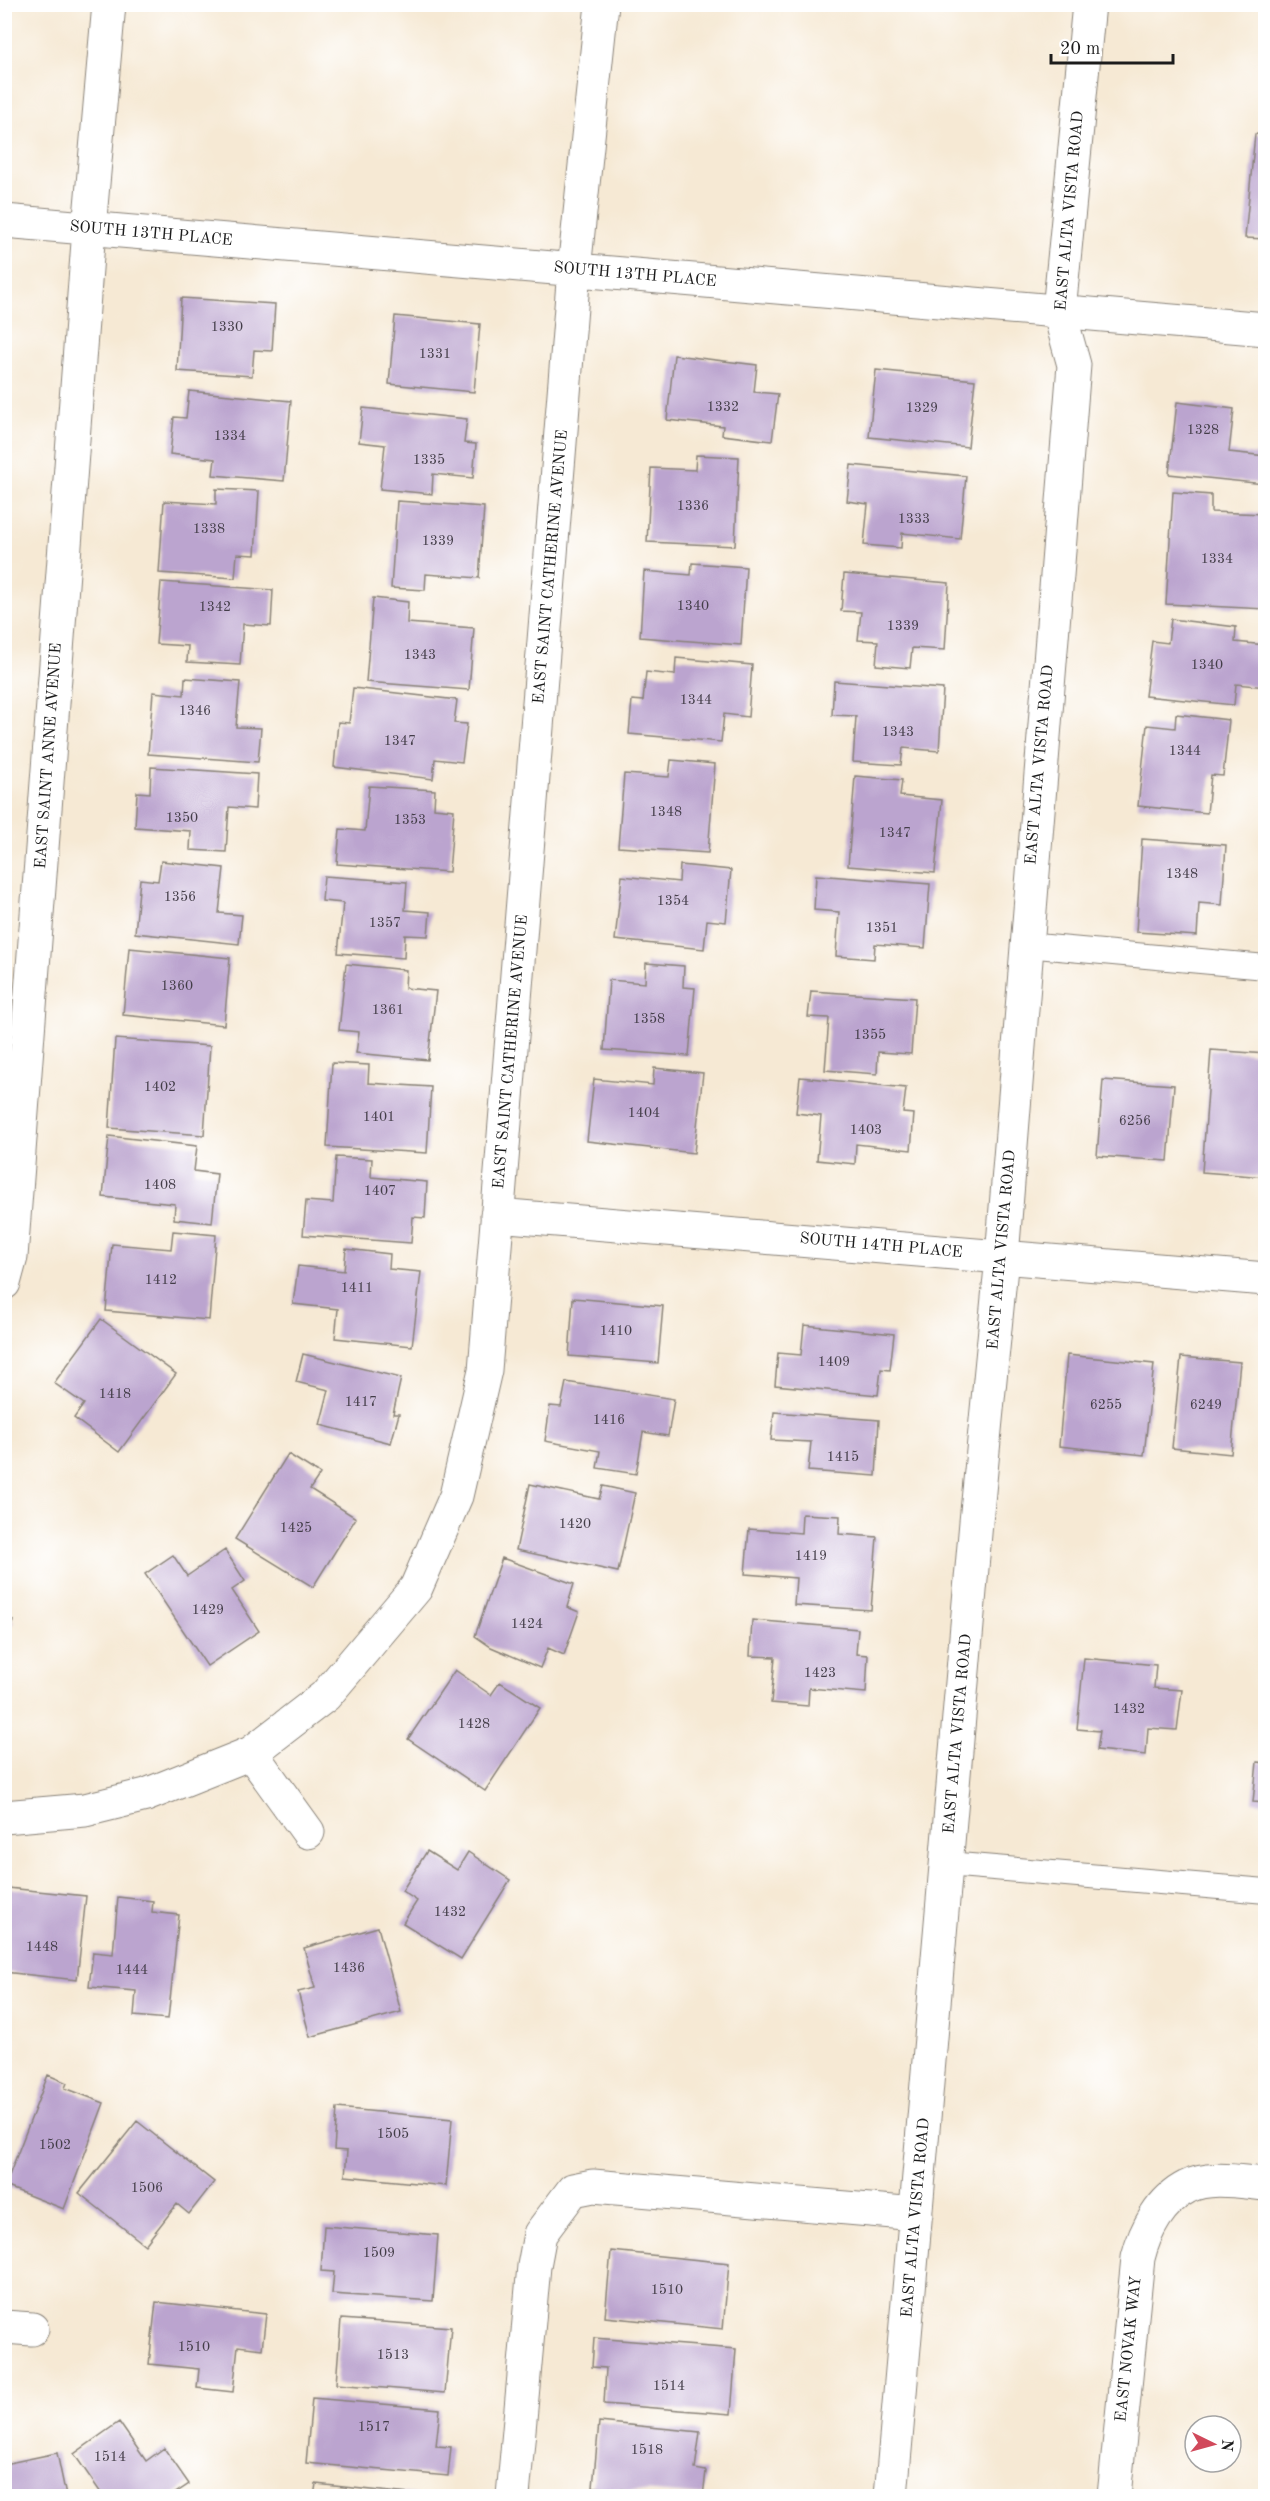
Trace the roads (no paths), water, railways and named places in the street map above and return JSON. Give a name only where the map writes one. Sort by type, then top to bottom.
[{"type":"street","name":"EAST SAINT ANNE AVENUE","points":[[4,1283],[11,1257],[89,229],[109,4]]},
{"type":"street","name":"EAST SAINT CATHERINE AVENUE","points":[[4,1817],[85,1810],[146,1795],[251,1753],[325,1696],[416,1588],[456,1496],[485,1370],[574,270],[602,4]]},
{"type":"street","name":"EAST ALTA VISTA ROAD","points":[[891,2496],[1002,1257],[1074,365],[1059,311],[1089,4]]},
{"type":"street","name":"SOUTH 13TH PLACE","points":[[4,221],[1266,329]]},
{"type":"street","name":"SOUTH 14TH PLACE","points":[[497,1215],[1266,1279]]},
{"type":"street","points":[[251,1753],[308,1832]]},
{"type":"street","name":"EAST NOVAK WAY","points":[[1114,2496],[1138,2258],[1144,2235],[1162,2208],[1187,2187],[1224,2181],[1266,2184]]},
{"type":"street","points":[[513,2496],[534,2266],[540,2234],[573,2190],[593,2186],[916,2214]]},
{"type":"lane","points":[[1026,945],[1266,967]]},
{"type":"lane","points":[[946,1864],[1266,1891]]}]
